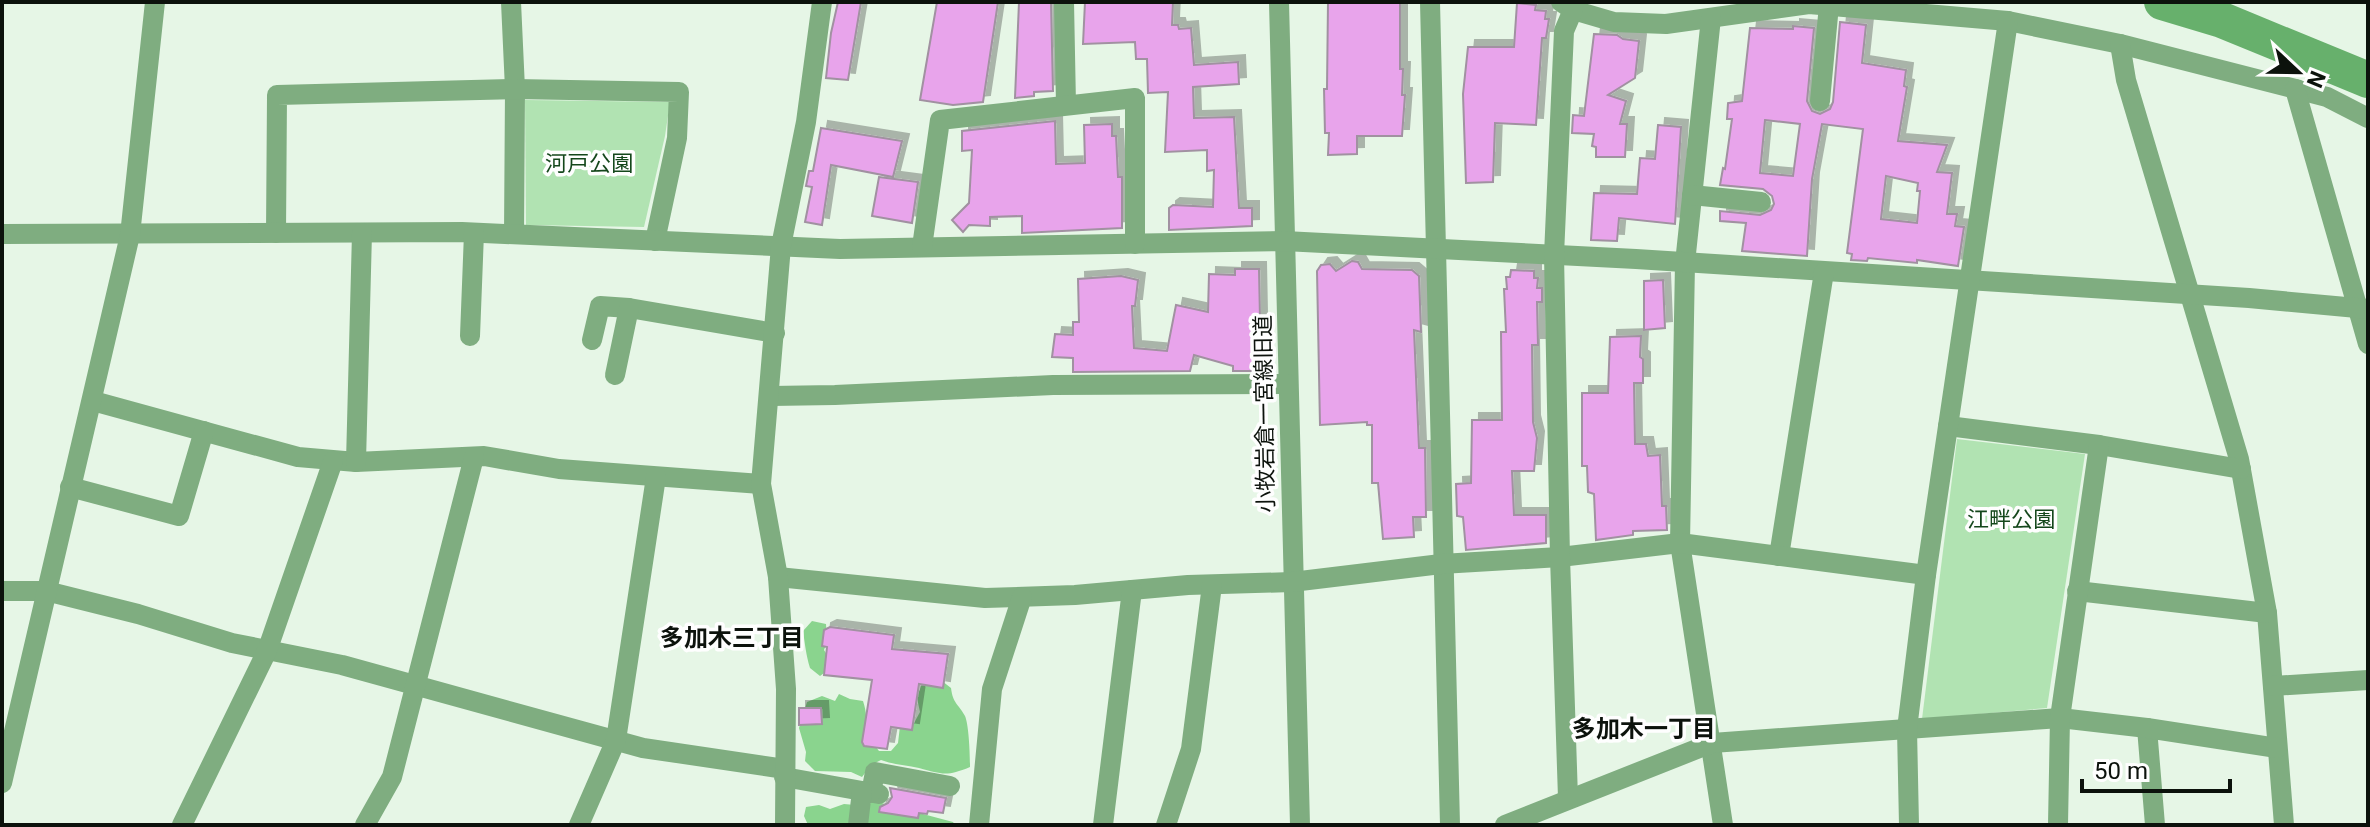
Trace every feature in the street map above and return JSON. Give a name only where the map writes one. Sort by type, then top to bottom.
[{"type":"street","points":[[2,783],[130,235],[155,2]]},
{"type":"street","points":[[511,2],[515,89],[514,234]]},
{"type":"street","points":[[785,825],[786,689],[778,577],[761,484],[771,396],[781,246],[806,122],[822,2]]},
{"type":"street","points":[[1064,2],[1066,105]]},
{"type":"street","name":"小牧岩倉一宮線旧道","points":[[1279,2],[1300,825]]},
{"type":"street","points":[[1430,2],[1441,564],[1450,825]]},
{"type":"street","points":[[1568,798],[1554,255],[1567,6],[1614,22],[1666,24],[1809,4],[2008,21],[2120,44],[2327,97],[2368,118]]},
{"type":"street","points":[[1820,101],[1829,5]]},
{"type":"street","points":[[1711,18],[1685,263],[1680,543],[1723,825]]},
{"type":"street","points":[[1909,825],[1907,729],[1926,575],[2008,21]]},
{"type":"street","points":[[2120,44],[2126,80],[2241,469],[2267,613],[2284,825]]},
{"type":"street","points":[[276,233],[277,95],[515,89],[679,92],[677,138],[655,241]]},
{"type":"street","points":[[2295,89],[2363,309],[2368,344]]},
{"type":"street","points":[[922,247],[940,120],[1135,98],[1135,244]]},
{"type":"street","points":[[1692,195],[1761,202]]},
{"type":"street","points":[[356,462],[362,233]]},
{"type":"street","points":[[2,234],[474,233],[781,246],[922,247],[1284,241],[2189,294],[2363,309]]},
{"type":"street","points":[[470,336],[474,233]]},
{"type":"street","points":[[1779,556],[1824,272]]},
{"type":"street","points":[[592,340],[600,306],[629,308],[775,333]]},
{"type":"street","points":[[615,375],[629,308]]},
{"type":"street","points":[[771,396],[1053,385],[1288,384]]},
{"type":"street","points":[[93,401],[298,457],[356,462],[474,457],[559,469],[761,484]]},
{"type":"street","points":[[1948,426],[2099,445],[2241,469]]},
{"type":"street","points":[[70,487],[179,516],[204,431]]},
{"type":"street","points":[[2058,825],[2060,718],[2099,445]]},
{"type":"street","points":[[365,825],[392,777],[474,457]]},
{"type":"street","points":[[182,825],[267,651],[333,461]]},
{"type":"street","points":[[579,825],[616,740],[656,477]]},
{"type":"street","points":[[778,577],[985,598],[1022,597],[1292,582],[1441,564],[1560,557],[1680,543],[1926,575]]},
{"type":"street","points":[[1166,825],[1191,749],[1212,585]]},
{"type":"street","points":[[1103,825],[1132,590]]},
{"type":"street","points":[[2,591],[46,591],[267,651],[342,665],[643,748],[784,773],[871,793]]},
{"type":"street","points":[[2077,591],[2267,613]]},
{"type":"street","points":[[979,825],[992,689],[1022,597]]},
{"type":"street","points":[[2273,686],[2368,680]]},
{"type":"street","points":[[1505,825],[1712,743],[2060,718],[2277,748]]},
{"type":"street","points":[[2147,728],[2155,825]]},
{"type":"street","points":[[858,825],[871,793],[875,772],[950,786]]},
{"type":"green space","name":"河戸公園","points":[[525,100],[670,102],[644,227],[526,225]]},
{"type":"green space","name":"江畔公園","points":[[1957,439],[2085,454],[2047,708],[1922,719]]},
{"type":"green space","points":[[812,621],[826,624],[824,650],[829,658],[820,676],[810,668],[803,631]]},
{"type":"green space","points":[[923,680],[942,681],[951,688],[966,720],[970,767],[944,774],[881,760],[871,765],[862,777],[851,772],[815,771],[805,761],[806,752],[799,728],[807,702],[822,696],[835,701],[839,694],[863,701],[867,731],[873,743],[879,751],[891,751],[898,743],[900,726],[914,723],[920,712],[917,698]]},
{"type":"green space","points":[[874,801],[955,825],[808,825],[804,816],[806,807],[866,806]]},
{"type":"building","points":[[838,2],[861,2],[848,80],[826,78]]},
{"type":"building","points":[[937,2],[998,2],[983,102],[953,105],[920,100]]},
{"type":"building","points":[[1019,2],[1051,2],[1053,91],[1034,92],[1034,96],[1015,98]]},
{"type":"building","points":[[1085,2],[1173,2],[1172,25],[1178,25],[1179,29],[1191,28],[1194,65],[1238,62],[1239,84],[1193,87],[1194,118],[1234,117],[1239,208],[1252,208],[1252,226],[1169,230],[1169,208],[1173,205],[1213,207],[1214,170],[1207,171],[1207,150],[1165,152],[1168,92],[1148,93],[1147,59],[1136,59],[1135,42],[1083,44]]},
{"type":"building","points":[[1328,2],[1400,2],[1400,69],[1403,69],[1402,95],[1405,95],[1402,136],[1357,136],[1357,154],[1328,155],[1324,89],[1327,89]]},
{"type":"building","points":[[1517,3],[1536,5],[1535,10],[1546,11],[1545,19],[1549,19],[1546,38],[1542,38],[1536,125],[1495,123],[1493,182],[1466,183],[1463,94],[1468,47],[1514,47]]},
{"type":"building","points":[[1840,22],[1866,25],[1862,63],[1906,70],[1904,86],[1907,87],[1898,141],[1947,145],[1937,172],[1952,173],[1947,214],[1957,214],[1955,226],[1964,227],[1958,266],[1917,260],[1917,263],[1868,258],[1867,261],[1851,260],[1852,254],[1847,253],[1863,129],[1822,124],[1812,179],[1807,256],[1742,251],[1746,223],[1720,221],[1720,211],[1760,215],[1771,210],[1774,204],[1772,196],[1763,189],[1720,185],[1732,119],[1727,119],[1728,103],[1742,101],[1750,28],[1814,28],[1807,101],[1812,111],[1820,114],[1830,109]],"holes":[[[1765,120],[1800,124],[1793,176],[1760,173]],[[1886,176],[1918,183],[1917,223],[1881,219]]]},
{"type":"building","points":[[1594,34],[1617,35],[1639,41],[1635,78],[1608,95],[1626,101],[1620,124],[1627,124],[1625,157],[1596,157],[1596,147],[1592,146],[1594,134],[1572,133],[1573,115],[1584,116]]},
{"type":"building","points":[[1055,121],[1056,164],[1085,163],[1084,125],[1112,124],[1112,136],[1116,136],[1118,177],[1122,177],[1122,228],[1022,233],[1022,216],[990,217],[990,226],[969,225],[963,232],[952,220],[969,203],[972,150],[962,151],[962,131]]},
{"type":"building","points":[[1658,125],[1681,127],[1675,224],[1619,218],[1617,241],[1591,240],[1594,193],[1637,194],[1640,158],[1655,159]]},
{"type":"building","points":[[821,128],[902,141],[893,177],[831,165],[822,225],[805,222],[812,187],[806,186],[809,171],[813,171]]},
{"type":"building","points":[[879,177],[918,182],[912,223],[872,216]]},
{"type":"building","points":[[1352,261],[1358,262],[1362,269],[1412,270],[1419,276],[1421,332],[1414,330],[1419,448],[1425,448],[1426,517],[1413,517],[1414,537],[1383,539],[1378,483],[1372,483],[1372,425],[1367,425],[1367,422],[1320,425],[1317,271],[1321,265],[1330,264],[1336,271]]},
{"type":"building","points":[[1235,269],[1259,269],[1261,371],[1233,371],[1233,366],[1194,355],[1190,371],[1073,372],[1073,358],[1052,357],[1055,334],[1073,335],[1073,322],[1079,322],[1078,279],[1121,276],[1138,280],[1135,306],[1132,306],[1134,348],[1167,351],[1176,305],[1208,312],[1209,274],[1235,275]]},
{"type":"building","points":[[1511,270],[1534,271],[1534,278],[1538,278],[1537,288],[1542,288],[1542,302],[1537,302],[1538,345],[1532,345],[1533,422],[1537,438],[1534,471],[1512,471],[1514,515],[1546,515],[1546,543],[1466,550],[1463,517],[1457,516],[1456,484],[1471,483],[1472,420],[1502,420],[1501,332],[1506,332],[1504,289],[1507,289],[1506,277],[1510,277]]},
{"type":"building","points":[[1663,280],[1665,328],[1644,330],[1644,281]]},
{"type":"building","points":[[1641,336],[1643,383],[1634,383],[1635,444],[1646,444],[1648,456],[1660,455],[1662,506],[1666,506],[1667,530],[1633,531],[1633,535],[1596,540],[1594,494],[1588,492],[1587,466],[1582,466],[1582,393],[1608,393],[1610,337]]},
{"type":"building","points":[[830,627],[894,635],[892,649],[948,654],[943,688],[919,684],[912,730],[891,727],[887,749],[864,746],[862,742],[872,680],[824,675],[827,647],[822,646],[824,630]]},
{"type":"building","points":[[799,708],[821,708],[822,724],[799,725]]},
{"type":"building","points":[[890,788],[946,798],[943,813],[928,811],[927,814],[919,813],[918,818],[879,812],[880,807],[892,797]]},
{"type":"waterway","points":[[2162,2],[2222,20],[2368,80]]},
{"type":"district","name":"多加木三丁目","points":[[732,638]]},
{"type":"district","name":"多加木一丁目","points":[[1644,729]]}]
